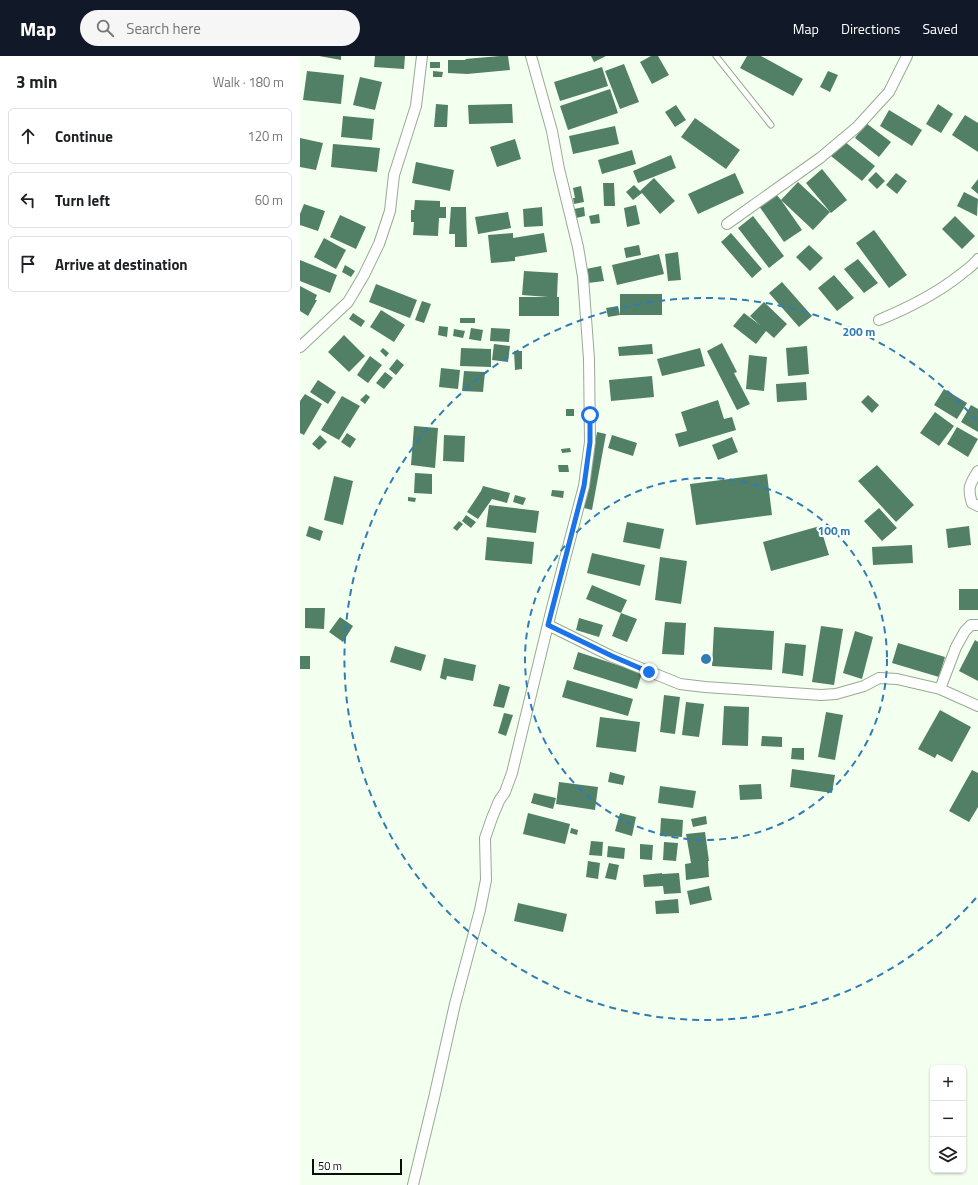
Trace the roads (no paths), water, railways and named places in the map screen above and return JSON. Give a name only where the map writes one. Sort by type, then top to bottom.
[{"type":"street","points":[[300,348],[348,302],[364,275],[378,244],[390,211],[394,175],[416,106],[422,56]]},
{"type":"street","points":[[413,1185],[455,1004],[480,910],[486,880],[485,838],[499,801],[505,792],[512,773],[584,486],[590,442],[590,394],[584,297],[578,247],[558,169],[552,131],[531,56]]},
{"type":"street","points":[[727,224],[820,158],[857,127],[889,92],[907,56]]},
{"type":"street","points":[[879,320],[927,298],[948,284],[974,264],[978,259]]},
{"type":"street","points":[[978,471],[971,483],[969,492],[972,503],[978,506]]},
{"type":"street","points":[[548,625],[612,656],[680,684],[821,695],[836,694],[864,686],[879,678],[897,678],[940,688],[978,706]]},
{"type":"street","points":[[940,688],[962,637],[971,625],[978,626]]},
{"type":"lane","points":[[716,56],[770,125]]}]
